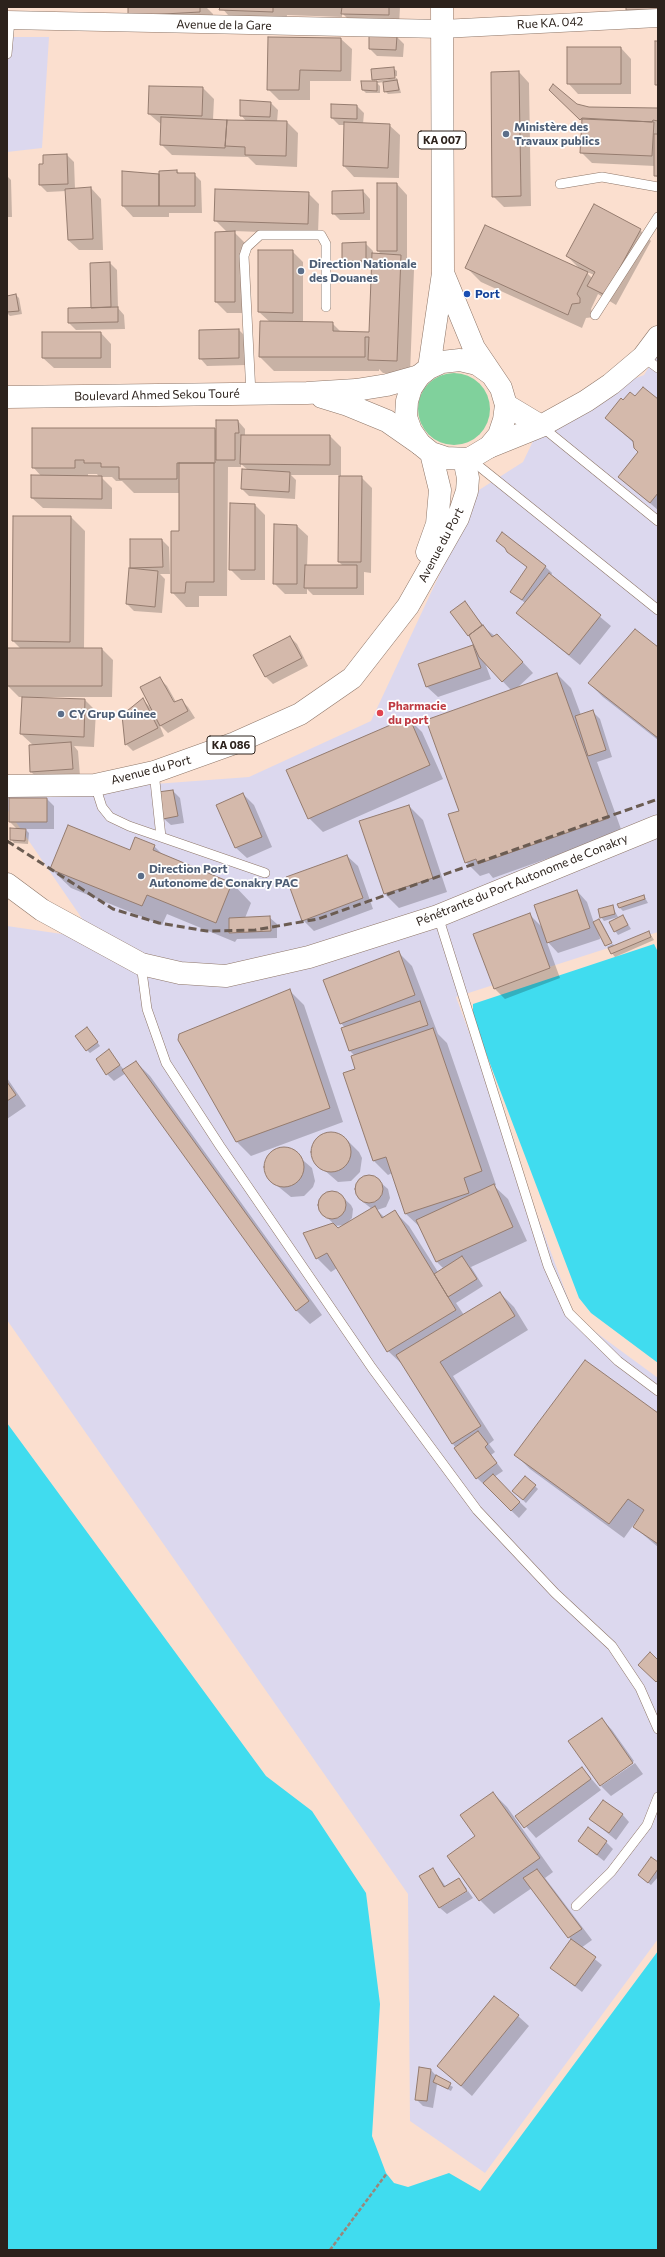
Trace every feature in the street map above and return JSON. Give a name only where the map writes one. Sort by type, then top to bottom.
[{"type":"main road","name":"KA 007","points":[[424,372],[443,273],[442,7]]},
{"type":"main road","name":"KA 007","points":[[443,273],[474,348],[491,374]]},
{"type":"main road","points":[[489,446],[499,435],[504,420],[506,405],[501,388],[491,374],[477,364],[460,360],[442,362],[424,372],[411,388],[406,401],[406,417],[411,431],[426,448],[446,458],[466,459],[489,446],[541,426],[651,362],[658,337]]},
{"type":"main road","name":"Boulevard Ahmed Sekou Touré","points":[[7,397],[307,393],[356,390],[387,385],[424,372]]},
{"type":"main road","name":"Boulevard Ahmed Sekou Touré","points":[[307,393],[348,405],[387,421],[426,448]]},
{"type":"main road","points":[[506,405],[541,426]]},
{"type":"main road","name":"Avenue du Port","points":[[408,606],[437,524],[440,490],[426,448]]},
{"type":"main road","name":"Avenue du Port","points":[[7,786],[95,785],[154,772],[228,746],[300,714],[352,678],[408,606],[458,518],[468,491],[466,459]]},
{"type":"main road","name":"Pénétrante du Port Autonome de Conakry","points":[[7,884],[42,910],[141,964],[180,973],[226,976],[309,957],[438,916],[658,826]]},
{"type":"street","name":"Avenue de la Gare","points":[[9,16],[442,29]]},
{"type":"street","name":"Rue KA. 042","points":[[442,29],[658,18]]},
{"type":"lane","points":[[7,54],[9,16]]},
{"type":"lane","points":[[560,184],[602,178],[658,188]]},
{"type":"lane","points":[[595,315],[658,217]]},
{"type":"lane","points":[[251,394],[244,256],[247,247],[260,234],[321,235],[326,244],[326,307]]},
{"type":"lane","points":[[541,426],[658,521]]},
{"type":"lane","points":[[466,459],[658,610]]},
{"type":"lane","points":[[154,772],[161,837]]},
{"type":"lane","points":[[95,785],[102,807],[110,817],[161,837],[265,873]]},
{"type":"lane","points":[[438,916],[548,1266],[569,1313],[618,1361],[658,1391]]},
{"type":"lane","points":[[141,964],[148,1009],[166,1063],[224,1153],[372,1368],[477,1510],[555,1593],[612,1646],[640,1688],[658,1730]]},
{"type":"lane","points":[[576,1906],[611,1872],[647,1825],[658,1797]]},
{"type":"path","points":[[330,2250],[386,2173]]},
{"type":"shaded area","points":[[7,37],[49,37],[42,148],[7,152]]},
{"type":"shaded area","points":[[658,352],[658,932],[456,997],[575,1317],[658,1378],[658,1939],[485,2173],[410,2121],[408,1894],[7,1320],[7,926],[96,939],[7,809],[7,795],[249,777],[371,721],[479,490],[523,462],[547,412],[644,375]]},
{"type":"green space","points":[[454,373],[474,379],[484,389],[490,409],[484,429],[474,439],[454,445],[434,439],[424,429],[418,409],[424,389],[434,379]]},
{"type":"water","points":[[654,944],[658,952],[658,1363],[591,1313],[579,1298],[473,1019],[473,1004]]},
{"type":"water","points":[[7,1423],[266,1776],[312,1811],[366,1893],[380,2004],[372,2136],[386,2173],[394,2183],[408,2187],[449,2173],[480,2191],[658,1951],[658,2250],[7,2250]]},
{"type":"building","points":[[128,7],[200,7],[200,12],[128,16]]},
{"type":"building","points":[[220,7],[273,7],[273,12],[219,10]]},
{"type":"building","points":[[342,7],[389,7],[389,15],[341,14]]},
{"type":"building","points":[[626,7],[658,7],[658,10],[626,10]]},
{"type":"building","points":[[369,35],[397,36],[396,50],[369,49]]},
{"type":"building","points":[[268,37],[341,38],[341,71],[300,70],[299,90],[267,90]]},
{"type":"building","points":[[655,41],[658,41],[658,85],[655,85]]},
{"type":"building","points":[[567,47],[621,47],[621,84],[567,84]]},
{"type":"building","points":[[394,67],[395,78],[372,80],[371,69]]},
{"type":"building","name":"Ministère des Travaux publics","points":[[519,71],[521,196],[492,197],[491,72]]},
{"type":"building","points":[[397,80],[399,90],[384,92],[383,82]]},
{"type":"building","points":[[361,81],[377,81],[377,91],[362,90]]},
{"type":"building","points":[[553,84],[577,104],[589,107],[658,108],[658,121],[653,120],[652,122],[582,118],[580,120],[549,90]]},
{"type":"building","points":[[149,86],[203,87],[202,116],[148,114]]},
{"type":"building","points":[[240,100],[271,102],[270,117],[240,116]]},
{"type":"building","points":[[331,104],[357,105],[357,119],[331,118]]},
{"type":"building","points":[[161,117],[227,120],[225,148],[160,145]]},
{"type":"building","points":[[582,119],[654,122],[652,156],[580,153]]},
{"type":"building","points":[[227,120],[287,121],[286,156],[245,155],[245,147],[225,146]]},
{"type":"building","points":[[344,122],[390,124],[388,168],[343,166]]},
{"type":"building","points":[[654,134],[658,134],[658,176],[654,176]]},
{"type":"building","points":[[67,154],[68,184],[39,185],[39,164],[43,164],[43,155]]},
{"type":"building","points":[[177,170],[177,173],[195,173],[195,206],[159,206],[159,171]]},
{"type":"building","points":[[122,171],[159,174],[159,206],[122,206]]},
{"type":"building","points":[[377,183],[397,183],[397,251],[377,251]]},
{"type":"building","points":[[91,187],[93,239],[68,240],[65,189]]},
{"type":"building","points":[[215,189],[309,192],[308,224],[214,221]]},
{"type":"building","points":[[363,190],[364,213],[332,214],[332,191]]},
{"type":"building","points":[[594,204],[641,229],[605,295],[587,286],[595,272],[566,256]]},
{"type":"building","points":[[485,225],[588,272],[577,294],[580,298],[580,303],[572,304],[568,315],[465,268]]},
{"type":"building","points":[[235,231],[235,302],[215,302],[215,232]]},
{"type":"building","points":[[366,242],[366,261],[342,261],[342,243]]},
{"type":"building","points":[[258,250],[293,250],[293,313],[258,312]]},
{"type":"building","points":[[372,253],[401,255],[397,361],[368,360],[369,337],[365,337],[365,357],[259,357],[260,321],[333,322],[333,331],[369,332]]},
{"type":"building","points":[[110,262],[111,307],[91,308],[90,263]]},
{"type":"building","points":[[16,294],[19,311],[7,312],[7,296]]},
{"type":"building","points":[[118,307],[118,322],[68,323],[68,308]]},
{"type":"building","points":[[239,329],[239,358],[199,359],[199,330]]},
{"type":"building","points":[[42,332],[101,332],[101,358],[42,358]]},
{"type":"building","points":[[643,387],[658,399],[658,493],[650,503],[618,477],[638,452],[634,448],[633,441],[605,418],[621,398],[623,400],[630,392],[635,396]]},
{"type":"building","points":[[216,420],[238,420],[239,433],[235,433],[235,460],[216,460]]},
{"type":"building","points":[[32,428],[215,428],[215,463],[177,463],[177,479],[119,479],[119,467],[101,467],[101,463],[84,463],[84,460],[75,460],[75,468],[32,468]]},
{"type":"building","points":[[241,435],[330,435],[330,465],[240,464]]},
{"type":"building","points":[[179,463],[214,463],[214,582],[186,582],[185,593],[171,593],[171,531],[179,531]]},
{"type":"building","points":[[242,469],[290,472],[289,492],[241,489]]},
{"type":"building","points":[[31,475],[102,476],[102,499],[31,498]]},
{"type":"building","points":[[339,476],[362,476],[361,562],[338,562]]},
{"type":"building","points":[[230,503],[255,504],[255,570],[229,570]]},
{"type":"building","points":[[13,516],[71,516],[70,642],[12,641]]},
{"type":"building","points":[[274,524],[297,525],[297,584],[273,584]]},
{"type":"building","points":[[502,532],[546,566],[522,600],[510,592],[527,567],[507,552],[505,548],[496,541]]},
{"type":"building","points":[[130,539],[162,539],[163,567],[130,568]]},
{"type":"building","points":[[305,565],[357,565],[357,588],[304,588]]},
{"type":"building","points":[[129,568],[158,571],[155,607],[126,604]]},
{"type":"building","points":[[549,573],[601,615],[569,655],[516,613]]},
{"type":"building","points":[[465,601],[482,625],[468,636],[450,612]]},
{"type":"building","points":[[483,625],[492,637],[497,634],[523,662],[502,682],[479,657],[469,635]]},
{"type":"building","points":[[635,629],[658,647],[658,738],[588,683]]},
{"type":"building","points":[[290,636],[302,658],[265,677],[253,655]]},
{"type":"building","points":[[473,645],[481,668],[426,687],[418,664]]},
{"type":"building","points":[[7,648],[102,648],[102,686],[7,686]]},
{"type":"building","points":[[557,673],[609,818],[478,864],[476,859],[465,863],[448,814],[459,811],[426,720]]},
{"type":"building","points":[[160,677],[174,702],[182,699],[188,711],[160,726],[140,687]]},
{"type":"building","points":[[22,697],[85,699],[84,737],[20,734]]},
{"type":"building","points":[[143,698],[158,728],[125,745],[122,715]]},
{"type":"building","points":[[593,710],[606,750],[588,756],[575,716]]},
{"type":"building","points":[[409,717],[430,765],[308,819],[286,770]]},
{"type":"building","points":[[71,742],[73,769],[30,772],[29,745]]},
{"type":"building","points":[[173,790],[178,816],[163,819],[158,792]]},
{"type":"building","points":[[243,793],[262,837],[235,848],[216,805]]},
{"type":"building","points":[[9,798],[47,798],[47,822],[9,822]]},
{"type":"building","points":[[409,805],[433,878],[384,894],[359,821]]},
{"type":"building","name":"Direction Port Autonome de Conakry PAC","points":[[68,825],[130,850],[135,837],[155,845],[153,850],[232,883],[216,923],[147,895],[142,906],[50,869]]},
{"type":"building","points":[[10,828],[26,829],[25,841],[10,840]]},
{"type":"building","points":[[347,855],[363,898],[302,921],[286,877]]},
{"type":"building","points":[[577,890],[590,928],[547,943],[534,905]]},
{"type":"building","points":[[644,895],[645,899],[619,908],[617,904]]},
{"type":"building","points":[[613,905],[615,914],[600,918],[598,909]]},
{"type":"building","points":[[530,913],[550,968],[494,989],[473,934]]},
{"type":"building","points":[[623,915],[628,925],[614,932],[609,922]]},
{"type":"building","points":[[270,916],[271,931],[229,933],[229,918]]},
{"type":"building","points":[[599,919],[612,943],[605,946],[593,922]]},
{"type":"building","points":[[649,931],[651,937],[611,954],[608,948]]},
{"type":"building","points":[[399,951],[415,995],[340,1024],[323,980]]},
{"type":"building","points":[[290,989],[330,1108],[236,1142],[178,1040],[179,1034]]},
{"type":"building","points":[[420,1001],[428,1025],[349,1051],[341,1028]]},
{"type":"building","points":[[87,1027],[98,1042],[86,1051],[75,1036]]},
{"type":"building","points":[[433,1028],[482,1171],[464,1178],[469,1193],[405,1214],[386,1157],[373,1161],[343,1073],[355,1069],[351,1056]]},
{"type":"building","points":[[109,1049],[120,1065],[106,1075],[96,1059]]},
{"type":"building","points":[[136,1061],[309,1301],[296,1311],[122,1070]]},
{"type":"building","points":[[7,1082],[16,1095],[7,1101]]},
{"type":"building","points":[[335,1132],[342,1135],[348,1141],[351,1152],[350,1160],[342,1169],[335,1172],[327,1172],[320,1169],[312,1160],[311,1148],[314,1141],[323,1133]]},
{"type":"building","points":[[288,1147],[295,1150],[301,1156],[304,1167],[303,1175],[295,1184],[288,1187],[280,1187],[273,1184],[265,1175],[264,1163],[267,1156],[276,1148]]},
{"type":"building","points":[[369,1175],[375,1176],[379,1179],[382,1183],[382,1195],[379,1199],[375,1202],[369,1203],[363,1202],[359,1199],[356,1195],[355,1189],[356,1183],[359,1179],[363,1176]]},
{"type":"building","points":[[494,1184],[513,1227],[436,1262],[416,1220]]},
{"type":"building","points":[[332,1191],[338,1192],[342,1195],[345,1199],[345,1211],[342,1215],[338,1218],[332,1219],[326,1218],[322,1215],[319,1211],[318,1205],[319,1199],[322,1195],[326,1192]]},
{"type":"building","points":[[375,1206],[382,1218],[395,1210],[456,1310],[387,1352],[327,1253],[316,1259],[303,1233],[333,1223],[338,1228]]},
{"type":"building","points":[[462,1256],[477,1279],[448,1297],[434,1274]]},
{"type":"building","points":[[500,1292],[515,1316],[440,1362],[481,1426],[452,1444],[396,1355]]},
{"type":"building","points":[[585,1360],[658,1413],[658,1544],[633,1527],[644,1510],[628,1499],[609,1524],[514,1455]]},
{"type":"building","points":[[478,1431],[488,1444],[485,1447],[497,1463],[476,1479],[454,1448]]},
{"type":"building","points":[[493,1474],[520,1502],[511,1511],[483,1483]]},
{"type":"building","points":[[525,1476],[536,1485],[523,1500],[512,1491]]},
{"type":"building","points":[[650,1652],[658,1660],[658,1680],[656,1682],[638,1665]]},
{"type":"building","points":[[602,1718],[633,1763],[600,1786],[568,1741]]},
{"type":"building","points":[[582,1767],[591,1779],[524,1828],[515,1816]]},
{"type":"building","points":[[493,1792],[540,1858],[479,1901],[447,1856],[475,1836],[460,1815]]},
{"type":"building","points":[[603,1800],[623,1814],[609,1833],[589,1819]]},
{"type":"building","points":[[588,1827],[607,1841],[597,1855],[578,1841]]},
{"type":"building","points":[[651,1857],[658,1862],[658,1869],[648,1883],[638,1875]]},
{"type":"building","points":[[433,1868],[444,1887],[459,1878],[467,1891],[439,1908],[419,1876]]},
{"type":"building","points":[[537,1869],[582,1929],[568,1938],[523,1878]]},
{"type":"building","points":[[571,1939],[596,1957],[575,1986],[550,1968]]},
{"type":"building","points":[[494,1996],[519,2015],[461,2086],[437,2066]]},
{"type":"building","points":[[419,2067],[431,2069],[427,2101],[415,2100]]},
{"type":"building","points":[[436,2075],[451,2083],[448,2089],[433,2082]]},
{"type":"railway","points":[[7,841],[113,909],[159,923],[207,931],[255,930],[318,919],[658,799]]},
{"type":"place","name":"Ministère des Travaux publics","points":[[506,134]]},
{"type":"place","name":"Direction Nationale des Douanes","points":[[301,271]]},
{"type":"place","name":"Port","points":[[467,294]]},
{"type":"place","name":"Pharmacie du port","points":[[380,713]]},
{"type":"place","name":"CY Grup Guinee","points":[[61,714]]},
{"type":"place","name":"Direction Port Autonome de Conakry PAC","points":[[141,876]]}]
